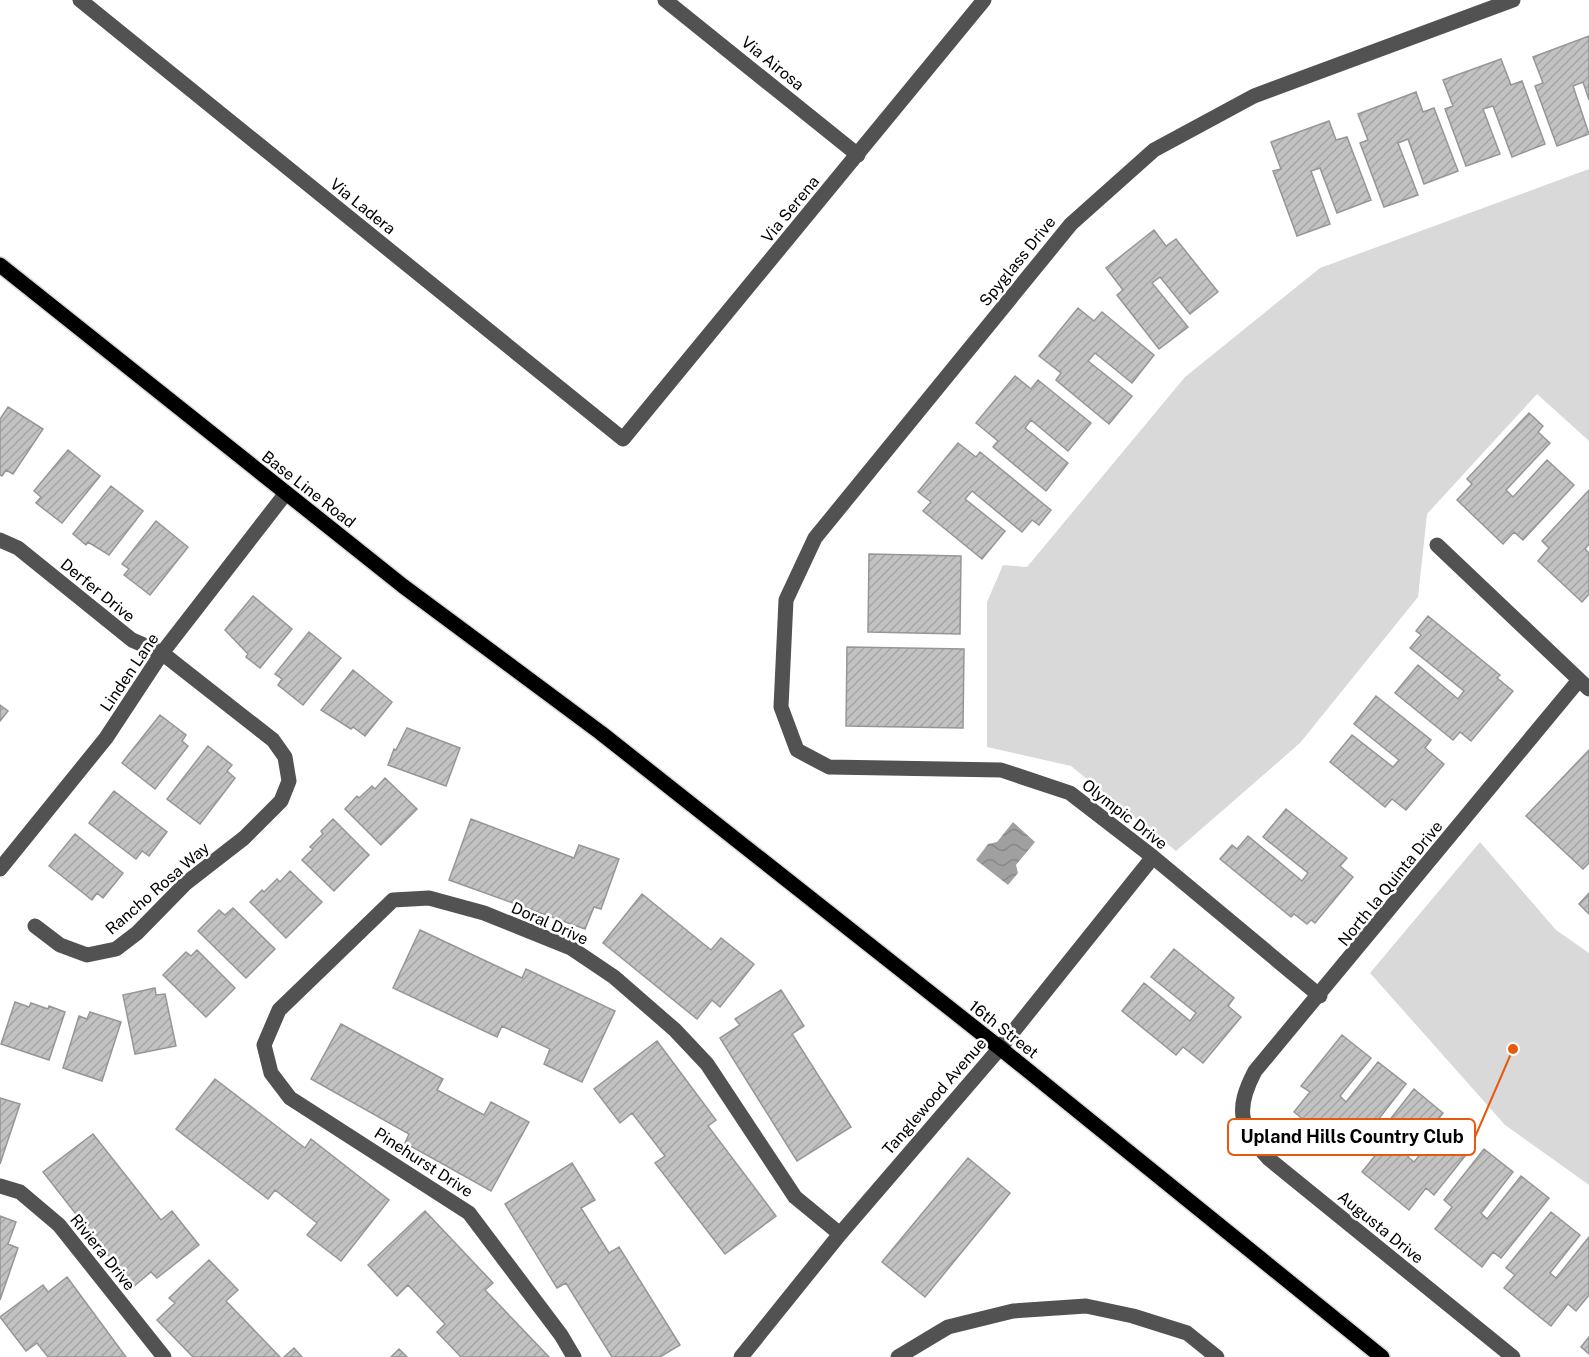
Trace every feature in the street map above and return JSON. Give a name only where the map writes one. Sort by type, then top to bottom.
[{"type":"main road","name":"Base Line Road","points":[[0,265],[403,586],[601,733]]},
{"type":"main road","name":"16th Street","points":[[601,733],[1000,1048],[1382,1357]]},
{"type":"street","name":"Via Ladera","points":[[80,0],[623,439]]},
{"type":"street","name":"Via Airosa","points":[[665,0],[858,155]]},
{"type":"street","name":"Via Serena","points":[[623,439],[984,0]]},
{"type":"street","name":"Spyglass Drive","points":[[797,750],[781,707],[786,600],[815,537],[1071,224],[1154,150],[1254,96],[1513,0]]},
{"type":"street","name":"Linden Lane","points":[[0,869],[106,738],[162,653],[285,493]]},
{"type":"street","name":"Derfer Drive","points":[[0,540],[18,548],[132,640],[162,653],[273,740],[285,758]]},
{"type":"street","points":[[1437,545],[1584,685]]},
{"type":"street","name":"North la Quinta Drive","points":[[1241,1114],[1245,1090],[1255,1071],[1584,685]]},
{"type":"street","name":"Olympic Drive","points":[[797,750],[830,767],[1001,770],[1070,793],[1153,857],[1320,996]]},
{"type":"street","name":"Rancho Rosa Way","points":[[34,926],[60,945],[87,955],[116,949],[137,933],[186,884],[244,838],[281,801],[289,781],[285,758]]},
{"type":"street","name":"Tanglewood Avenue","points":[[741,1357],[840,1234],[1000,1048],[1153,857]]},
{"type":"street","name":"Doral Drive","points":[[264,1045],[279,1010],[393,900],[429,898],[484,913],[571,948],[614,977],[675,1030],[707,1064],[795,1197],[840,1234]]},
{"type":"street","name":"Pinehurst Drive","points":[[264,1045],[271,1073],[290,1098],[469,1213],[554,1325],[574,1357]]},
{"type":"street","name":"Augusta Drive","points":[[1241,1114],[1248,1136],[1269,1159],[1513,1357]]},
{"type":"street","name":"Riviera Drive","points":[[0,1186],[20,1192],[59,1225],[164,1357]]},
{"type":"street","points":[[898,1357],[948,1327],[1013,1311],[1086,1306],[1133,1316],[1187,1333],[1217,1357]]},
{"type":"shaded area","points":[[1589,169],[1589,441],[1537,394],[1427,514],[1418,597],[1300,743],[1176,851],[1071,766],[987,747],[987,602],[1003,565],[1027,567],[1185,377],[1320,268]]},
{"type":"shaded area","points":[[1480,842],[1556,930],[1589,953],[1589,1185],[1505,1125],[1370,973]]},
{"type":"water","points":[[1013,822],[1035,842],[1016,865],[1018,873],[1008,885],[976,860],[988,844],[997,842]]},
{"type":"building","points":[[1589,36],[1589,100],[1583,82],[1573,86],[1589,134],[1557,146],[1535,86],[1543,83],[1533,57]]},
{"type":"building","points":[[1501,59],[1511,85],[1522,81],[1545,144],[1512,157],[1493,106],[1483,109],[1500,154],[1466,166],[1445,109],[1453,106],[1443,80]]},
{"type":"building","points":[[1416,92],[1423,112],[1434,108],[1458,171],[1424,184],[1408,139],[1398,143],[1418,195],[1384,207],[1360,143],[1368,140],[1358,114]]},
{"type":"building","points":[[1329,121],[1336,140],[1347,137],[1371,200],[1337,213],[1320,168],[1311,171],[1330,224],[1297,236],[1273,171],[1281,169],[1271,142]]},
{"type":"building","points":[[1154,230],[1166,246],[1176,239],[1218,292],[1190,314],[1160,277],[1152,283],[1188,327],[1159,349],[1117,295],[1123,290],[1106,268]]},
{"type":"building","points":[[1078,308],[1094,321],[1102,312],[1154,355],[1132,383],[1095,353],[1088,361],[1132,396],[1109,424],[1056,380],[1061,373],[1039,356]]},
{"type":"building","points":[[1015,376],[1031,389],[1038,380],[1091,423],[1068,451],[1031,420],[1025,428],[1068,463],[1046,491],[993,447],[998,441],[976,423]]},
{"type":"building","points":[[8,407],[43,429],[13,474],[6,470],[2,476],[0,475],[0,419]]},
{"type":"building","points":[[1529,413],[1543,426],[1538,432],[1550,443],[1506,490],[1513,497],[1547,460],[1574,485],[1523,540],[1514,532],[1503,544],[1457,500],[1472,484],[1467,479]]},
{"type":"building","points":[[958,443],[976,457],[980,452],[1051,510],[1039,525],[1032,520],[1022,532],[972,491],[965,499],[1005,531],[982,559],[923,511],[931,502],[918,492]]},
{"type":"building","points":[[68,450],[100,476],[62,523],[36,503],[41,497],[34,491]]},
{"type":"building","points":[[111,486],[143,511],[109,555],[88,542],[86,545],[73,534]]},
{"type":"building","points":[[1589,490],[1589,544],[1585,549],[1589,553],[1589,594],[1582,602],[1538,561],[1549,548],[1542,541]]},
{"type":"building","points":[[156,521],[188,547],[150,595],[124,575],[129,569],[122,564]]},
{"type":"building","points":[[869,554],[961,556],[960,634],[868,632]]},
{"type":"building","points":[[253,596],[292,629],[260,668],[246,657],[248,654],[225,630]]},
{"type":"building","points":[[1428,616],[1500,675],[1497,678],[1513,691],[1471,741],[1460,732],[1453,740],[1395,693],[1418,665],[1458,699],[1464,691],[1410,648],[1421,635],[1416,631]]},
{"type":"building","points":[[309,632],[341,658],[303,705],[278,685],[282,679],[275,674]]},
{"type":"building","points":[[847,647],[964,649],[963,728],[846,726]]},
{"type":"building","points":[[353,670],[392,702],[365,736],[321,710]]},
{"type":"building","points":[[1376,696],[1431,740],[1425,748],[1444,764],[1406,810],[1392,799],[1385,807],[1330,762],[1352,735],[1393,767],[1399,760],[1354,724]]},
{"type":"building","points":[[0,705],[8,711],[0,721]]},
{"type":"building","points":[[160,715],[186,735],[182,741],[188,746],[155,789],[122,763]]},
{"type":"building","points":[[407,728],[460,748],[446,786],[388,765],[394,749],[396,750]]},
{"type":"building","points":[[208,746],[232,765],[227,771],[235,778],[200,824],[167,799]]},
{"type":"building","points":[[1589,750],[1589,863],[1583,869],[1526,816]]},
{"type":"building","points":[[385,778],[417,809],[381,845],[345,809],[357,796],[359,798],[372,786],[375,789]]},
{"type":"building","points":[[114,791],[167,832],[149,856],[142,851],[136,859],[89,823]]},
{"type":"building","points":[[1286,809],[1347,858],[1340,866],[1353,877],[1315,923],[1311,920],[1307,924],[1294,914],[1291,917],[1220,859],[1232,845],[1237,849],[1248,836],[1302,881],[1308,873],[1263,837]]},
{"type":"building","points":[[333,819],[369,855],[334,891],[302,860],[313,849],[310,847],[323,834],[321,831]]},
{"type":"building","points":[[471,819],[574,858],[579,845],[619,859],[601,909],[594,907],[585,929],[449,880]]},
{"type":"building","points":[[75,834],[123,873],[103,898],[97,893],[92,900],[49,866]]},
{"type":"building","points":[[290,871],[322,902],[286,938],[250,902],[277,879],[280,882]]},
{"type":"building","points":[[1589,893],[1589,914],[1579,904]]},
{"type":"building","points":[[642,894],[711,950],[721,938],[754,964],[720,1007],[712,1000],[697,1019],[603,943]]},
{"type":"building","points":[[233,908],[275,949],[246,978],[198,931],[219,910],[225,915]]},
{"type":"building","points":[[420,930],[522,978],[526,969],[615,1011],[582,1082],[544,1064],[550,1049],[502,1026],[497,1037],[393,988]]},
{"type":"building","points":[[1174,949],[1234,998],[1228,1006],[1241,1017],[1203,1063],[1183,1047],[1176,1055],[1122,1011],[1144,983],[1190,1021],[1196,1013],[1151,977]]},
{"type":"building","points":[[197,950],[235,988],[206,1017],[163,975],[186,952],[191,956]]},
{"type":"building","points":[[155,988],[156,995],[165,994],[176,1046],[135,1054],[123,995]]},
{"type":"building","points":[[781,990],[804,1026],[792,1034],[851,1127],[797,1161],[720,1038],[740,1025],[735,1019]]},
{"type":"building","points":[[15,1002],[29,1007],[31,1003],[48,1009],[49,1006],[65,1012],[49,1060],[1,1044]]},
{"type":"building","points":[[90,1012],[121,1022],[102,1081],[63,1068],[79,1016],[87,1019]]},
{"type":"building","points":[[341,1024],[443,1079],[437,1090],[484,1115],[491,1102],[529,1122],[491,1191],[405,1143],[409,1134],[311,1079]]},
{"type":"building","points":[[1342,1035],[1371,1058],[1340,1096],[1346,1102],[1378,1062],[1406,1084],[1360,1143],[1351,1137],[1341,1150],[1294,1112],[1310,1092],[1301,1086]]},
{"type":"building","points":[[657,1041],[716,1120],[708,1126],[776,1216],[725,1254],[655,1163],[665,1156],[632,1113],[620,1123],[594,1089]]},
{"type":"building","points":[[215,1079],[305,1148],[311,1139],[389,1200],[341,1261],[307,1235],[317,1223],[275,1190],[268,1199],[176,1129]]},
{"type":"building","points":[[1414,1089],[1443,1113],[1408,1157],[1414,1162],[1445,1124],[1473,1146],[1434,1195],[1426,1188],[1409,1210],[1362,1172],[1378,1152],[1370,1145]]},
{"type":"building","points":[[0,1098],[20,1104],[0,1164]]},
{"type":"building","points":[[93,1134],[161,1220],[172,1211],[199,1245],[157,1278],[151,1272],[133,1287],[43,1172]]},
{"type":"building","points":[[1484,1149],[1513,1172],[1481,1213],[1487,1219],[1521,1176],[1549,1198],[1501,1258],[1493,1252],[1482,1267],[1435,1229],[1452,1207],[1444,1200]]},
{"type":"building","points":[[968,1158],[1010,1193],[925,1297],[882,1262]]},
{"type":"building","points":[[572,1163],[595,1200],[581,1208],[609,1253],[619,1247],[680,1345],[660,1357],[612,1357],[566,1283],[557,1288],[505,1204]]},
{"type":"building","points":[[425,1211],[493,1283],[485,1290],[549,1357],[461,1357],[437,1332],[445,1324],[408,1285],[397,1296],[368,1265]]},
{"type":"building","points":[[1551,1212],[1580,1235],[1550,1273],[1556,1278],[1589,1237],[1589,1295],[1576,1311],[1568,1304],[1551,1326],[1504,1288],[1515,1275],[1506,1268]]},
{"type":"building","points":[[0,1216],[16,1222],[8,1244],[18,1248],[0,1300]]},
{"type":"building","points":[[209,1260],[238,1290],[226,1301],[280,1357],[193,1357],[157,1320],[175,1303],[169,1298]]},
{"type":"building","points":[[67,1277],[126,1357],[48,1357],[37,1343],[26,1351],[0,1317],[43,1285],[48,1292]]},
{"type":"building","points":[[1589,1337],[1589,1354],[1581,1347]]},
{"type":"building","points":[[294,1348],[302,1357],[284,1357]]},
{"type":"building","points":[[399,1349],[407,1357],[391,1357]]},
{"type":"place","name":"Upland Hills Country Club","points":[[1513,1049]]}]
